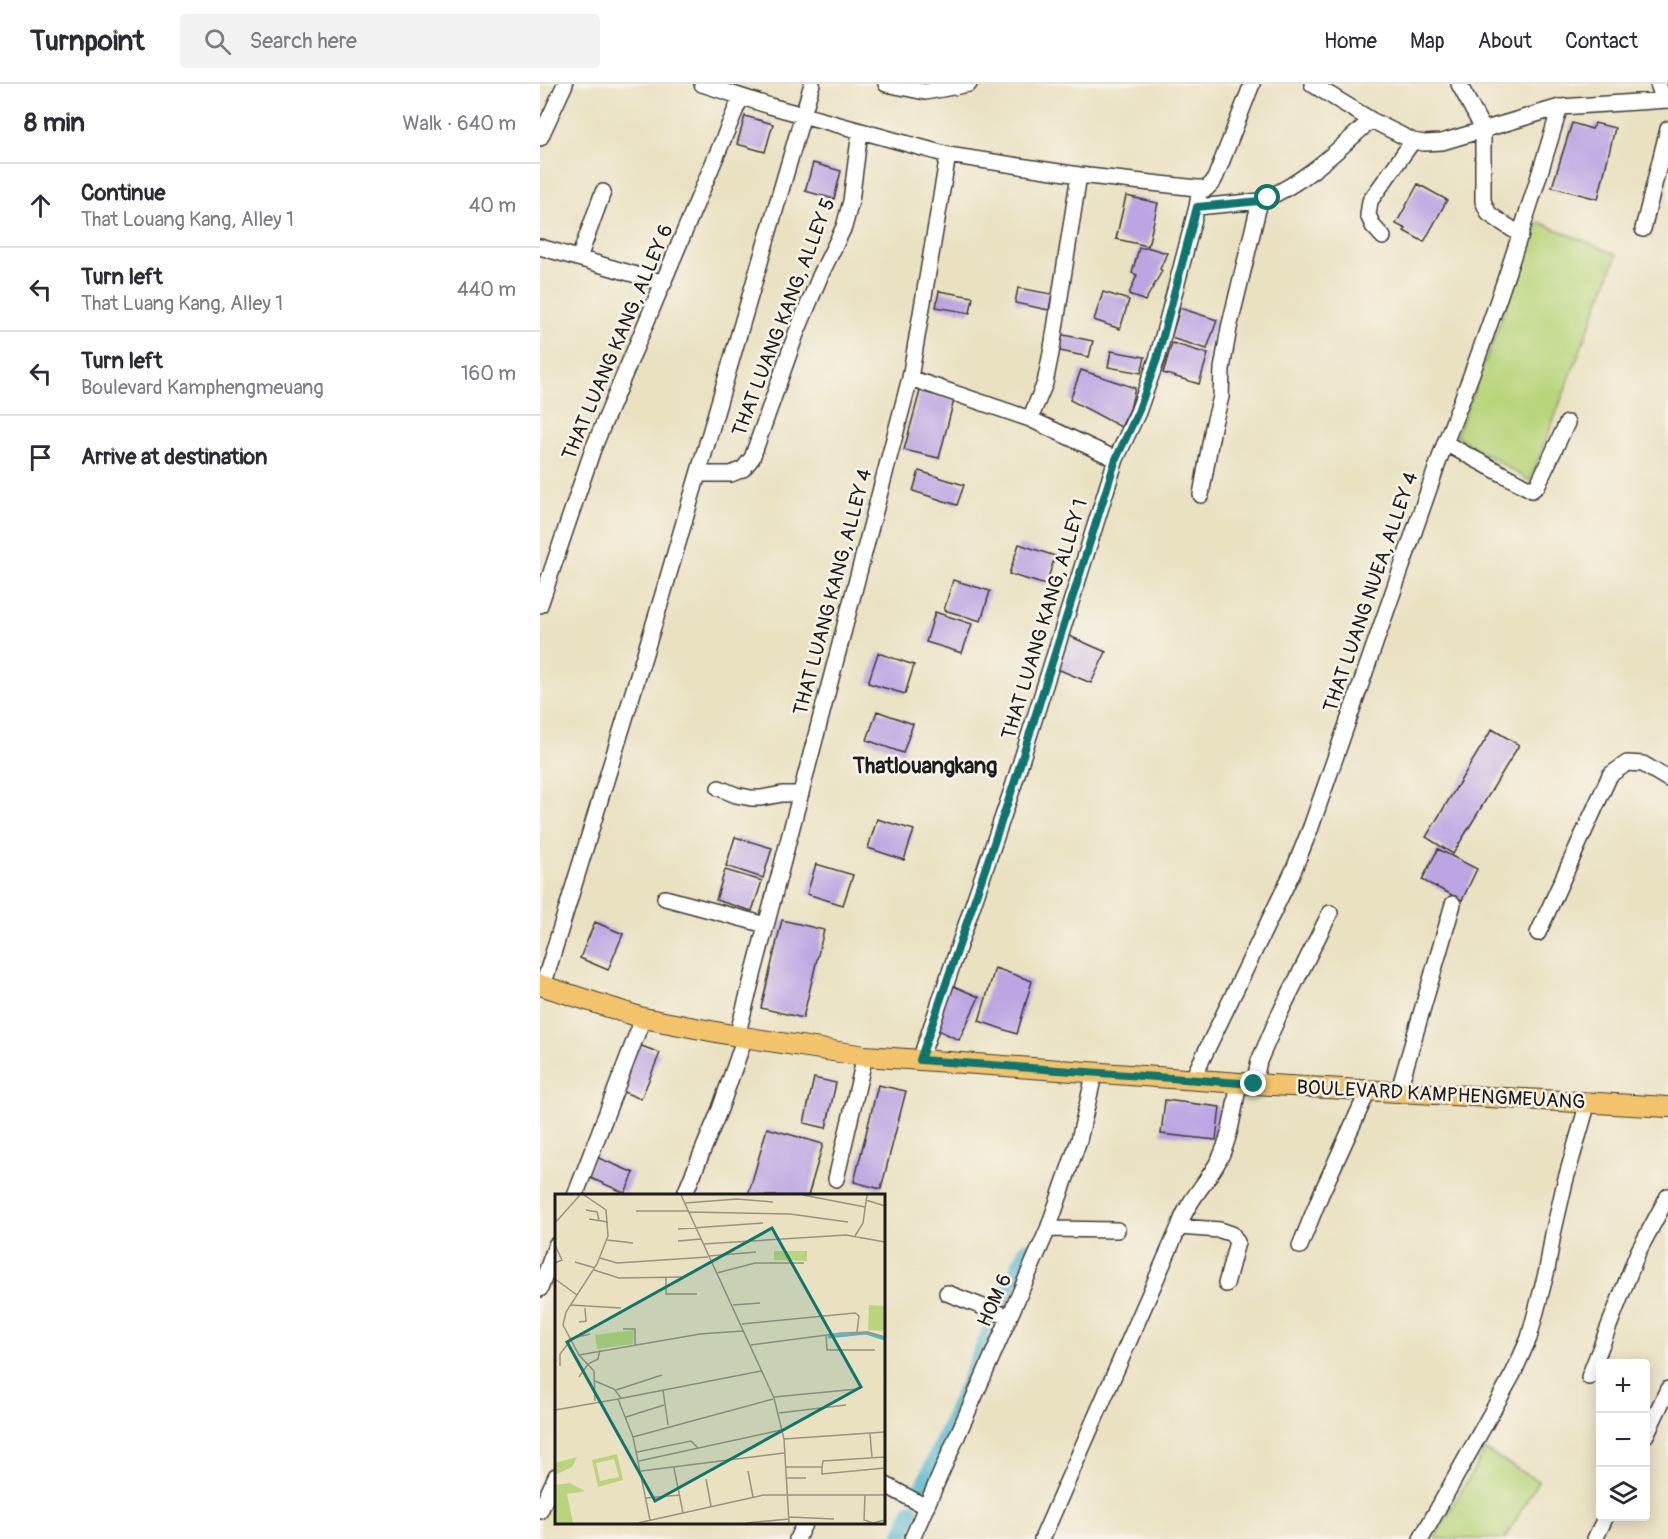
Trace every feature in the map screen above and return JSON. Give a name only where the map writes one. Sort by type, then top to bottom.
[{"type":"main road","name":"BOULEVARD KAMPHENGMEUANG","points":[[542,985],[643,1018],[741,1037],[865,1056],[1095,1071],[1192,1080],[1668,1107]]},
{"type":"street","points":[[540,138],[565,84]]},
{"type":"street","points":[[702,84],[803,116],[948,155],[1079,175],[1206,189],[1213,182],[1252,84]]},
{"type":"street","points":[[542,985],[699,474],[812,84]]},
{"type":"street","points":[[886,84],[926,88],[969,84]]},
{"type":"street","points":[[1312,84],[1371,120],[1413,141],[1424,142],[1442,142],[1560,107],[1666,100],[1658,84]]},
{"type":"street","points":[[1459,84],[1483,129],[1482,201],[1489,214],[1521,235]]},
{"type":"street","name":"THAT LUANG KANG, ALLEY 6","points":[[540,605],[593,449],[741,97]]},
{"type":"street","name":"THAT LUANG NUEA, ALLEY 4","points":[[1192,1080],[1294,869],[1311,827],[1445,443],[1468,386],[1521,235],[1560,107]]},
{"type":"street","points":[[1197,207],[1260,201],[1268,198],[1311,173],[1371,120]]},
{"type":"street","points":[[1643,230],[1668,129]]},
{"type":"street","name":"THAT LUANG KANG, ALLEY 5","points":[[699,474],[731,474],[743,469],[752,458],[796,333],[844,227],[851,201],[860,131]]},
{"type":"street","points":[[1383,237],[1368,215],[1370,201],[1413,141]]},
{"type":"street","name":"THAT LUANG KANG, ALLEY 4","points":[[685,1194],[720,1109],[741,1037],[766,925],[910,378],[948,155]]},
{"type":"street","points":[[1030,419],[1045,383],[1079,175]]},
{"type":"street","name":"THAT LUANG KANG, ALLEY 1","points":[[920,1060],[1013,787],[1116,459],[1138,412],[1157,359],[1200,188]]},
{"type":"street","points":[[579,258],[603,192]]},
{"type":"street","points":[[1200,495],[1221,397],[1221,369],[1228,328],[1260,201]]},
{"type":"street","points":[[540,247],[664,282]]},
{"type":"street","points":[[910,378],[1030,419],[1116,459]]},
{"type":"street","points":[[1445,443],[1532,490],[1567,423]]},
{"type":"street","points":[[1538,933],[1610,775],[1627,763],[1643,764],[1668,779]]},
{"type":"street","points":[[719,788],[751,798],[801,794]]},
{"type":"street","points":[[665,898],[766,925]]},
{"type":"street","points":[[1398,1093],[1453,904]]},
{"type":"street","points":[[1042,1539],[1189,1203],[1221,1156],[1246,1083],[1259,1061],[1299,973],[1330,913]]},
{"type":"street","points":[[576,1194],[643,1018]]},
{"type":"street","points":[[836,1179],[865,1056]]},
{"type":"street","name":"HOM 6","points":[[912,1539],[1048,1229],[1079,1140],[1095,1071]]},
{"type":"street","points":[[1300,1246],[1368,1091]]},
{"type":"street","points":[[1421,1539],[1513,1374],[1529,1338],[1565,1182],[1588,1102]]},
{"type":"street","points":[[1589,1377],[1638,1252],[1668,1196]]},
{"type":"street","points":[[1179,1227],[1220,1230],[1232,1234],[1237,1242],[1226,1284]]},
{"type":"street","points":[[1048,1229],[1117,1230]]},
{"type":"street","points":[[540,1289],[555,1248]]},
{"type":"street","points":[[947,1293],[1009,1317]]},
{"type":"street","points":[[1650,1427],[1668,1389]]},
{"type":"street","points":[[540,1511],[555,1478]]},
{"type":"street","points":[[885,1485],[926,1507]]},
{"type":"street","points":[[1594,1539],[1603,1521]]},
{"type":"street","points":[[796,1539],[804,1524]]},
{"type":"green space","points":[[1539,222],[1617,255],[1530,481],[1456,436]]},
{"type":"green space","points":[[1485,1450],[1538,1481],[1505,1539],[1437,1539],[1435,1537]]},
{"type":"building","points":[[745,116],[773,124],[765,152],[737,144]]},
{"type":"building","points":[[1572,123],[1592,129],[1595,123],[1615,128],[1598,199],[1552,187]]},
{"type":"building","points":[[813,163],[841,171],[834,199],[805,191]]},
{"type":"building","points":[[1418,184],[1447,200],[1424,242],[1396,224]]},
{"type":"building","points":[[1126,196],[1158,203],[1148,246],[1116,239]]},
{"type":"building","points":[[1139,248],[1150,248],[1167,253],[1160,269],[1162,271],[1145,301],[1129,294],[1137,275],[1132,273]]},
{"type":"building","points":[[1018,288],[1052,294],[1049,310],[1015,303]]},
{"type":"building","points":[[939,291],[973,297],[970,313],[936,307]]},
{"type":"building","points":[[1103,292],[1129,300],[1120,329],[1094,320]]},
{"type":"building","points":[[1180,308],[1217,320],[1207,349],[1171,338]]},
{"type":"building","points":[[1059,334],[1093,341],[1089,357],[1055,350]]},
{"type":"building","points":[[1172,343],[1208,354],[1199,384],[1163,373]]},
{"type":"building","points":[[1111,351],[1145,357],[1141,373],[1108,367]]},
{"type":"building","points":[[1081,370],[1135,388],[1130,409],[1121,427],[1070,400]]},
{"type":"building","points":[[920,391],[954,400],[939,458],[904,450]]},
{"type":"building","points":[[919,471],[964,485],[957,505],[913,491]]},
{"type":"building","points":[[1019,544],[1055,556],[1046,585],[1009,574]]},
{"type":"building","points":[[953,580],[990,591],[981,621],[944,610]]},
{"type":"building","points":[[935,612],[972,624],[962,653],[926,642]]},
{"type":"building","points":[[1067,635],[1106,652],[1091,683],[1055,668]]},
{"type":"building","points":[[878,653],[914,665],[905,694],[868,683]]},
{"type":"building","points":[[877,711],[913,724],[903,753],[867,740]]},
{"type":"building","points":[[1492,729],[1519,745],[1453,854],[1426,837]]},
{"type":"building","points":[[877,819],[914,830],[904,860],[868,848]]},
{"type":"building","points":[[735,837],[772,848],[763,878],[726,866]]},
{"type":"building","points":[[1438,849],[1477,869],[1462,900],[1422,880]]},
{"type":"building","points":[[816,864],[853,875],[843,905],[807,894]]},
{"type":"building","points":[[725,870],[762,881],[752,911],[716,900]]},
{"type":"building","points":[[782,920],[824,930],[803,1018],[761,1008]]},
{"type":"building","points":[[595,922],[623,934],[608,970],[580,958]]},
{"type":"building","points":[[995,968],[1032,981],[1017,1034],[979,1021]]},
{"type":"building","points":[[949,984],[979,997],[959,1040],[934,1028]]},
{"type":"building","points":[[639,1045],[660,1053],[641,1099],[621,1091]]},
{"type":"building","points":[[814,1078],[836,1083],[826,1128],[804,1123]]},
{"type":"building","points":[[878,1085],[906,1091],[881,1189],[854,1182]]},
{"type":"building","points":[[1165,1100],[1220,1107],[1216,1140],[1161,1134]]},
{"type":"building","points":[[767,1128],[823,1144],[809,1194],[749,1194]]},
{"type":"building","points":[[594,1156],[634,1173],[625,1193],[586,1176]]},
{"type":"waterway","points":[[1002,1302],[1026,1249]]},
{"type":"waterway","points":[[919,1495],[993,1323]]},
{"type":"waterway","points":[[900,1539],[911,1510]]},
{"type":"district","name":"Thatlouangkang","points":[[925,765]]},
{"type":"route","points":[[1254,1084],[920,1060],[1013,787],[1116,459],[1138,412],[1157,359],[1197,207],[1260,201],[1268,198]]}]
